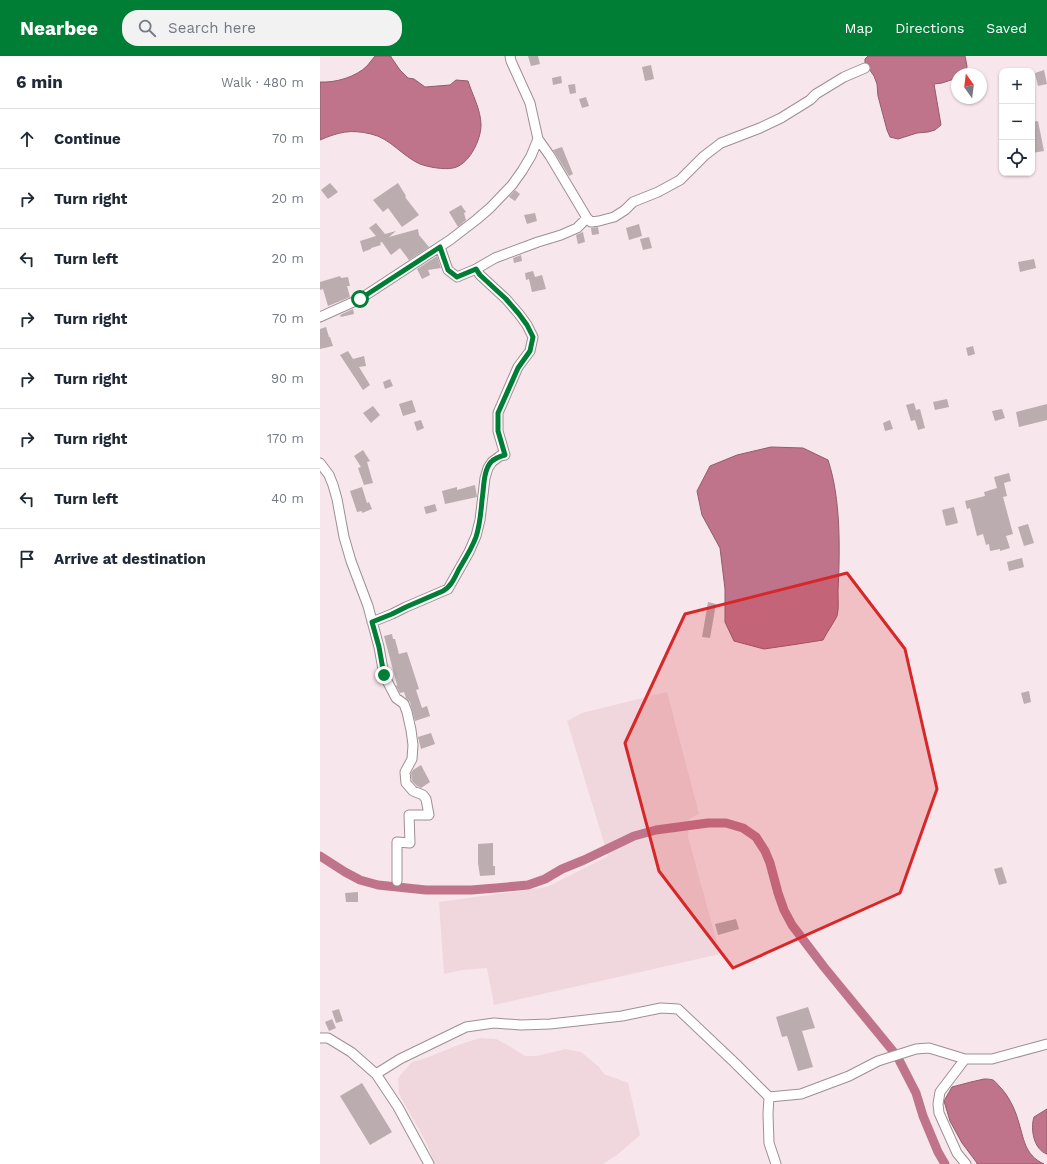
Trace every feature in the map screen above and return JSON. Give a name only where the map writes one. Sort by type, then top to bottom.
[{"type":"street","points":[[510,56],[530,103],[538,139],[590,222],[614,217],[625,210],[633,202],[658,192],[680,180],[704,156],[721,143],[781,118],[844,77],[865,68]]},
{"type":"street","points":[[320,317],[360,299],[440,247],[476,220],[490,208],[512,184],[530,156],[538,139]]},
{"type":"street","points":[[440,247],[448,270],[457,277],[476,269],[495,258],[577,228],[587,218]]},
{"type":"street","points":[[372,622],[448,589],[469,552],[476,536],[480,520],[485,478],[488,468],[492,462],[500,456],[505,455],[498,431],[498,413],[518,368],[530,351],[533,337],[519,314],[506,299],[480,275],[476,269]]},
{"type":"street","points":[[320,463],[329,475],[333,485],[344,537],[351,561],[368,606],[379,647],[384,675],[396,698],[404,704],[411,730],[413,745],[412,759],[405,772],[406,783],[413,791],[423,795],[426,799],[429,815],[409,815],[410,843],[397,842],[397,881]]},
{"type":"street","points":[[376,1074],[400,1059],[466,1027],[494,1023],[521,1025],[550,1024],[622,1016],[661,1008],[678,1009],[769,1097],[769,1143],[776,1164]]},
{"type":"street","points":[[320,1038],[328,1038],[351,1052],[376,1074],[398,1107],[429,1164]]},
{"type":"street","points":[[769,1097],[801,1094],[849,1076],[878,1061],[916,1049],[929,1048],[965,1059],[992,1059],[1047,1044]]},
{"type":"street","points":[[965,1059],[940,1092],[938,1104],[939,1113],[957,1153],[966,1164]]},
{"type":"highlighted area","points":[[847,573],[905,649],[937,789],[900,893],[733,968],[659,871],[625,743],[685,614]]},
{"type":"shaded area","points":[[375,56],[391,56],[400,70],[408,78],[414,79],[425,87],[450,85],[456,80],[468,81],[478,108],[481,125],[479,138],[473,151],[464,162],[459,166],[449,169],[423,165],[414,161],[384,139],[364,132],[345,132],[320,140],[320,82],[339,80],[351,76],[368,65]]},
{"type":"shaded area","points":[[868,56],[965,56],[967,66],[967,68],[951,68],[951,80],[934,84],[941,125],[935,130],[917,133],[898,139],[890,137],[887,130],[878,96],[877,84],[874,76],[865,63],[865,59]]},
{"type":"shaded area","points":[[771,447],[803,448],[828,460],[835,491],[839,525],[838,607],[837,616],[823,640],[764,649],[734,641],[725,622],[725,589],[720,548],[702,515],[697,491],[710,466],[737,455]]},
{"type":"shaded area","points":[[667,692],[699,814],[689,819],[688,837],[720,954],[494,1005],[487,968],[462,970],[444,974],[439,902],[547,887],[608,856],[567,721],[582,713]]},
{"type":"shaded area","points":[[480,1038],[496,1039],[525,1056],[536,1056],[566,1049],[581,1052],[599,1067],[604,1074],[628,1083],[640,1135],[617,1155],[603,1164],[435,1164],[426,1142],[399,1094],[398,1078],[412,1062]]},
{"type":"shaded area","points":[[984,1079],[991,1079],[994,1081],[1006,1094],[1015,1111],[1029,1151],[1032,1156],[1044,1164],[977,1164],[962,1143],[950,1121],[944,1101],[952,1087]]},
{"type":"shaded area","points":[[1047,1109],[1047,1154],[1043,1152],[1036,1144],[1033,1133],[1033,1122],[1034,1117]]},
{"type":"building","points":[[528,56],[538,56],[540,64],[531,66]]},
{"type":"building","points":[[651,65],[654,79],[645,81],[642,67]]},
{"type":"building","points":[[1044,70],[1047,84],[1038,86],[1035,73]]},
{"type":"building","points":[[561,76],[562,83],[553,85],[552,78]]},
{"type":"building","points":[[575,84],[576,93],[570,94],[568,85]]},
{"type":"building","points":[[586,97],[589,106],[582,108],[579,99]]},
{"type":"building","points":[[1038,121],[1044,151],[1035,152],[1035,140],[1035,122]]},
{"type":"building","points":[[562,147],[573,174],[569,176],[553,150]]},
{"type":"building","points":[[330,183],[338,192],[328,199],[321,190]]},
{"type":"building","points":[[398,183],[406,196],[405,197],[419,215],[402,227],[388,208],[383,212],[373,200]]},
{"type":"building","points":[[515,190],[520,194],[515,201],[509,197]]},
{"type":"building","points":[[461,205],[466,212],[464,213],[466,220],[458,227],[449,212]]},
{"type":"building","points":[[535,213],[537,221],[527,224],[524,215]]},
{"type":"building","points":[[376,223],[385,234],[396,231],[389,237],[418,229],[419,235],[429,247],[409,260],[400,248],[391,255],[382,242],[380,243],[381,245],[363,252],[360,241],[376,236],[369,228]]},
{"type":"building","points":[[639,224],[642,236],[629,240],[626,228]]},
{"type":"building","points":[[598,227],[599,234],[592,235],[591,228]]},
{"type":"building","points":[[583,232],[585,242],[578,244],[576,235]]},
{"type":"building","points":[[649,237],[652,248],[643,250],[640,239]]},
{"type":"building","points":[[521,255],[522,261],[514,263],[513,258]]},
{"type":"building","points":[[437,256],[441,268],[428,270],[430,275],[422,279],[417,269]]},
{"type":"building","points":[[1034,259],[1036,268],[1020,272],[1018,262]]},
{"type":"building","points":[[533,271],[535,277],[542,275],[546,289],[532,292],[529,279],[526,280],[525,273]]},
{"type":"building","points":[[340,276],[341,278],[348,277],[350,286],[347,286],[350,297],[328,306],[323,289],[320,290],[320,282]]},
{"type":"building","points":[[353,309],[354,314],[341,317],[340,315]]},
{"type":"building","points":[[326,327],[333,346],[320,349],[320,329]]},
{"type":"building","points":[[973,346],[975,354],[968,356],[966,348]]},
{"type":"building","points":[[348,351],[353,359],[364,356],[366,366],[359,367],[370,385],[363,390],[340,355]]},
{"type":"building","points":[[390,379],[393,386],[385,389],[383,382]]},
{"type":"building","points":[[947,399],[949,407],[935,410],[933,402]]},
{"type":"building","points":[[412,400],[416,412],[403,416],[399,404]]},
{"type":"building","points":[[914,403],[916,410],[920,409],[925,428],[918,430],[915,420],[911,421],[906,405]]},
{"type":"building","points":[[1047,404],[1047,420],[1019,427],[1016,412]]},
{"type":"building","points":[[373,406],[380,415],[371,423],[363,413]]},
{"type":"building","points":[[1002,409],[1005,418],[995,421],[992,411]]},
{"type":"building","points":[[421,420],[424,428],[417,431],[414,422]]},
{"type":"building","points":[[890,420],[893,429],[885,431],[883,423]]},
{"type":"building","points":[[363,450],[370,461],[367,462],[373,483],[364,485],[358,468],[361,467],[354,456]]},
{"type":"building","points":[[1009,473],[1011,481],[1004,483],[1007,496],[1003,497],[1013,534],[1006,536],[1010,548],[1000,551],[1000,549],[990,551],[989,544],[986,545],[983,534],[977,536],[970,508],[967,509],[965,501],[985,496],[984,492],[997,488],[994,477]]},
{"type":"building","points":[[475,485],[477,497],[445,504],[442,491],[457,487],[457,490]]},
{"type":"building","points":[[362,487],[367,503],[369,502],[372,509],[362,513],[362,511],[357,512],[350,491]]},
{"type":"building","points":[[435,504],[437,511],[426,514],[424,507]]},
{"type":"building","points":[[954,507],[958,523],[946,526],[942,510]]},
{"type":"building","points":[[1028,524],[1034,543],[1024,546],[1018,527]]},
{"type":"building","points":[[1022,558],[1024,567],[1009,571],[1007,562]]},
{"type":"building","points":[[708,602],[716,604],[710,638],[702,637]]},
{"type":"building","points":[[392,634],[399,654],[407,652],[419,689],[416,690],[422,708],[427,706],[430,716],[415,721],[410,702],[406,698],[404,692],[400,693],[396,686],[397,685],[384,636]]},
{"type":"building","points":[[1029,691],[1031,702],[1024,704],[1021,693]]},
{"type":"building","points":[[431,733],[435,744],[421,749],[418,737]]},
{"type":"building","points":[[421,765],[430,782],[421,788],[412,781],[411,773]]},
{"type":"building","points":[[493,843],[493,866],[495,866],[495,875],[480,876],[478,844]]},
{"type":"building","points":[[1002,867],[1007,883],[999,885],[994,869]]},
{"type":"building","points":[[358,892],[358,902],[346,902],[345,893]]},
{"type":"building","points":[[736,919],[739,929],[718,935],[715,924]]},
{"type":"building","points":[[808,1007],[815,1028],[802,1031],[813,1067],[798,1071],[787,1036],[782,1037],[776,1017]]},
{"type":"building","points":[[339,1009],[343,1021],[336,1023],[332,1011]]},
{"type":"building","points":[[332,1019],[336,1028],[329,1031],[325,1022]]},
{"type":"building","points":[[362,1083],[392,1132],[370,1145],[340,1096]]},
{"type":"waterway","points":[[320,856],[360,880],[378,885],[426,890],[471,890],[528,885],[545,879],[562,869],[634,836],[656,830],[708,823],[726,823],[743,828],[756,837],[765,851],[784,910],[792,925],[824,967],[897,1056],[916,1093],[923,1116],[938,1152],[945,1164]]},
{"type":"route","points":[[360,299],[440,247],[448,270],[457,277],[476,269],[480,275],[506,299],[519,314],[533,337],[530,351],[518,368],[498,413],[498,431],[505,455],[500,456],[492,462],[488,468],[485,478],[480,520],[476,536],[453,581],[448,589],[382,619],[372,622],[379,647],[384,675]]}]
